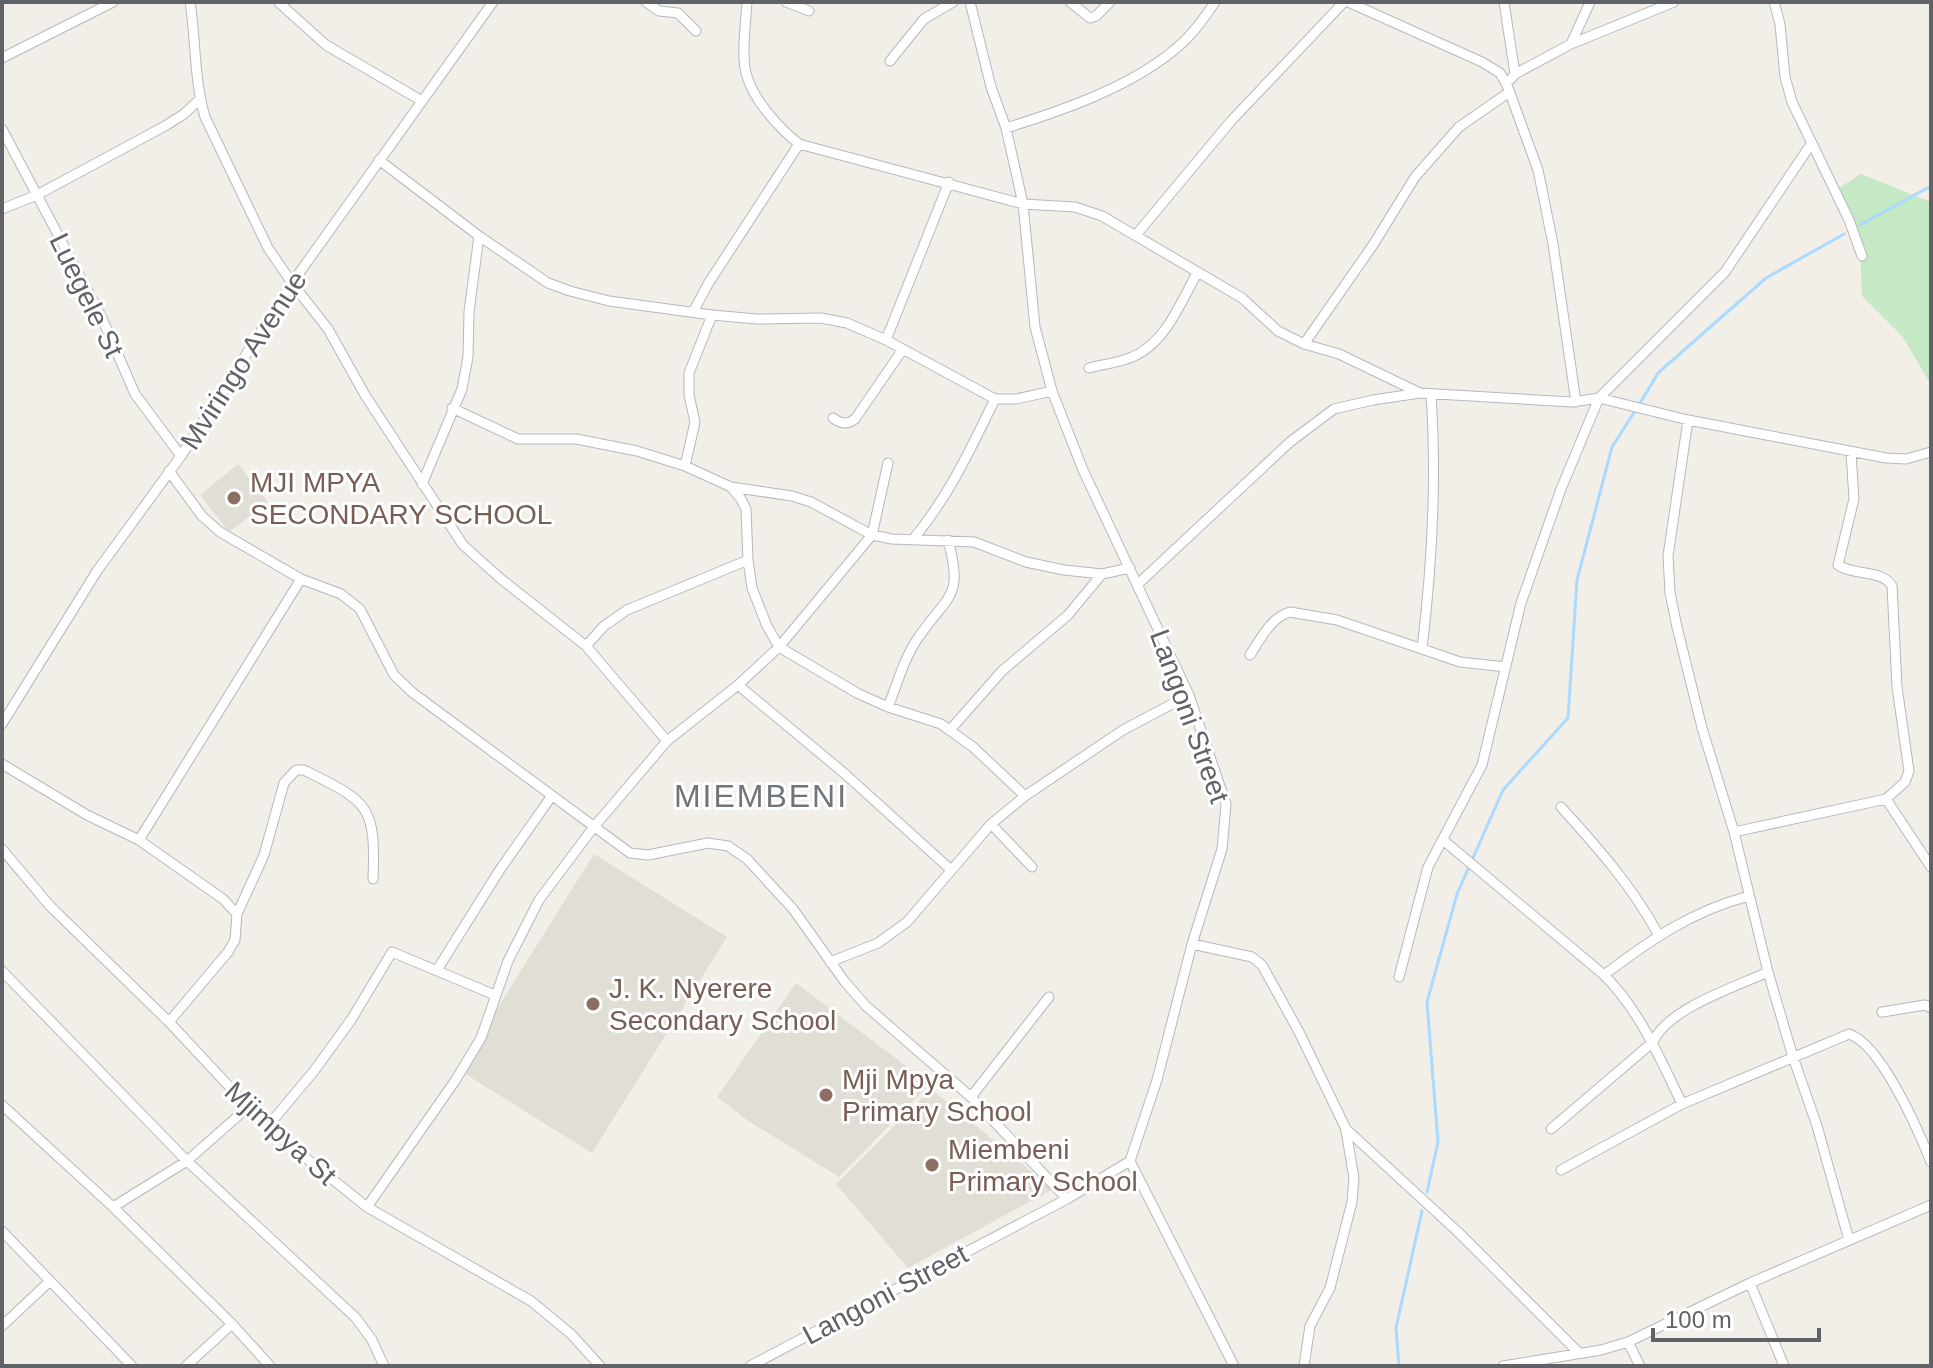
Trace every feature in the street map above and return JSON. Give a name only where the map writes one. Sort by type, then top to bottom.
[{"type":"street","points":[[2,58],[113,2]]},
{"type":"street","points":[[190,2],[200,99],[205,117],[257,226],[292,283],[328,329],[365,395],[463,545],[479,562],[586,646],[667,741]]},
{"type":"street","points":[[278,2],[326,45],[422,101]]},
{"type":"street","name":"Mviringo Avenue","points":[[2,724],[97,571],[181,456],[292,283],[493,2]]},
{"type":"street","points":[[646,2],[659,11],[678,13],[696,31]]},
{"type":"street","points":[[747,2],[745,71],[766,110],[799,144],[1023,204],[1075,207],[1102,216],[1242,298],[1278,331],[1304,344],[1339,354],[1426,394]]},
{"type":"street","points":[[786,2],[809,11]]},
{"type":"street","points":[[890,61],[924,19],[953,2]]},
{"type":"street","name":"Langoni Street","points":[[750,1366],[1067,1199],[1130,1161],[1157,1080],[1192,944],[1222,849],[1226,804],[1189,695],[1083,470],[1052,391],[1035,327],[1023,204],[1006,128],[991,87],[970,2]]},
{"type":"street","points":[[1070,2],[1090,18],[1110,2]]},
{"type":"street","points":[[1006,128],[1070,108],[1148,67],[1177,48],[1215,2]]},
{"type":"street","points":[[1136,235],[1231,121],[1346,2],[1482,62],[1500,73],[1538,170],[1562,297],[1576,402]]},
{"type":"street","points":[[1504,2],[1515,74]]},
{"type":"street","points":[[1571,44],[1590,2]]},
{"type":"street","points":[[1304,344],[1373,245],[1415,177],[1459,127],[1507,89],[1515,74],[1571,44],[1674,2]]},
{"type":"street","points":[[1774,2],[1780,24],[1785,77],[1799,121],[1849,220],[1862,256]]},
{"type":"street","points":[[2,209],[37,195],[165,126],[200,99]]},
{"type":"street","name":"Luegele St","points":[[2,129],[101,316],[135,394],[181,456]]},
{"type":"street","points":[[693,312],[799,144]]},
{"type":"street","points":[[1399,977],[1428,867],[1482,765],[1521,603],[1561,489],[1599,398],[1725,272],[1811,144]]},
{"type":"street","points":[[379,160],[479,236],[548,283],[570,291],[609,301],[712,315],[757,319],[821,318],[847,323],[886,340],[995,399],[1016,399],[1052,391]]},
{"type":"street","points":[[886,340],[949,182]]},
{"type":"street","points":[[422,484],[462,389],[468,357],[469,312],[479,236]]},
{"type":"street","points":[[1089,368],[1132,358],[1153,343],[1170,322],[1197,273]]},
{"type":"street","points":[[685,466],[695,422],[689,395],[689,373],[712,315]]},
{"type":"street","points":[[833,418],[840,423],[855,419],[903,349]]},
{"type":"street","points":[[1422,649],[1428,596],[1435,453],[1426,394]]},
{"type":"street","points":[[1138,584],[1290,442],[1334,409],[1364,401],[1426,394],[1576,402],[1599,398],[1688,420],[1851,453],[1906,459],[1931,452]]},
{"type":"street","points":[[914,538],[934,514],[961,471],[995,399]]},
{"type":"street","points":[[452,408],[518,439],[576,439],[637,451],[685,466],[731,487],[792,496],[811,502],[872,535],[892,539],[974,542],[1041,567],[1102,574],[1130,568]]},
{"type":"street","points":[[1688,420],[1668,556],[1670,593],[1702,728],[1734,832],[1768,972],[1849,1240]]},
{"type":"street","points":[[1734,832],[1886,799],[1905,782],[1909,771],[1897,687],[1892,586],[1883,578],[1838,565],[1854,499],[1851,453]]},
{"type":"street","points":[[367,1207],[475,1049],[508,961],[539,900],[593,828],[667,741],[738,685],[779,647],[872,535],[888,463]]},
{"type":"street","points":[[169,471],[202,516],[220,532],[301,579],[341,594],[360,609],[394,675],[413,693],[630,853],[648,855],[708,843],[728,846],[747,859],[772,883],[866,1006],[971,1097],[1067,1199]]},
{"type":"street","points":[[731,487],[746,509],[752,588],[779,647],[835,681],[888,707],[941,724],[973,747],[1025,796]]},
{"type":"street","points":[[888,707],[916,640],[956,586],[955,565],[948,540]]},
{"type":"street","points":[[586,646],[604,626],[627,610],[748,560]]},
{"type":"street","points":[[950,730],[1002,671],[1068,615],[1102,574]]},
{"type":"street","points":[[139,840],[301,579]]},
{"type":"street","points":[[1250,655],[1269,627],[1282,614],[1290,612],[1337,620],[1460,662],[1506,667]]},
{"type":"street","points":[[738,685],[844,773],[950,869]]},
{"type":"street","points":[[830,962],[878,943],[907,922],[991,824],[1025,796],[1123,730],[1189,695]]},
{"type":"street","points":[[2,764],[87,815],[139,840],[223,899],[237,914]]},
{"type":"street","points":[[169,1022],[235,940],[237,914],[264,855],[284,783],[296,770],[304,770],[351,794],[360,802],[369,816],[371,827],[373,879]]},
{"type":"street","points":[[437,970],[499,871],[551,797]]},
{"type":"street","points":[[1886,799],[1931,867]]},
{"type":"street","points":[[1561,807],[1613,864],[1639,899],[1658,934]]},
{"type":"street","points":[[991,824],[1032,867]]},
{"type":"street","points":[[1443,840],[1623,993],[1653,1042],[1682,1104]]},
{"type":"street","name":"Mjimpya St","points":[[2,849],[50,906],[169,1022],[267,1127],[367,1207],[531,1301],[571,1334],[600,1366]]},
{"type":"street","points":[[1604,975],[1658,934],[1698,912],[1749,896]]},
{"type":"street","points":[[1192,944],[1252,957],[1262,965],[1305,1043],[1346,1129],[1354,1178],[1352,1202],[1330,1288],[1310,1326],[1304,1366]]},
{"type":"street","points":[[267,1127],[342,1033],[392,952],[495,995]]},
{"type":"street","points":[[2,971],[187,1161],[356,1318],[372,1340],[384,1366]]},
{"type":"street","points":[[1551,1129],[1653,1042],[1664,1024],[1694,1006],[1768,972]]},
{"type":"street","points":[[971,1097],[1049,997]]},
{"type":"street","points":[[1882,1012],[1925,1005],[1931,1008]]},
{"type":"street","points":[[1561,1170],[1682,1104],[1849,1034],[1854,1035],[1872,1054],[1900,1093],[1931,1162]]},
{"type":"street","points":[[2,1105],[113,1207],[232,1324],[270,1366]]},
{"type":"street","points":[[113,1207],[187,1161],[247,1108]]},
{"type":"street","points":[[1346,1129],[1458,1232],[1579,1353]]},
{"type":"street","points":[[1130,1161],[1234,1366]]},
{"type":"street","points":[[1503,1366],[1601,1350],[1628,1342],[1750,1283],[1931,1205]]},
{"type":"street","points":[[2,1231],[132,1366]]},
{"type":"street","points":[[2,1326],[50,1281]]},
{"type":"street","points":[[1750,1283],[1784,1366]]},
{"type":"street","points":[[186,1366],[232,1324]]},
{"type":"street","points":[[1628,1342],[1640,1366]]},
{"type":"shaded area","name":"MJI MPYA SECONDARY SCHOOL","points":[[238,464],[268,502],[229,532],[200,495]]},
{"type":"shaded area","name":"J. K. Nyerere Secondary School","points":[[594,854],[727,937],[592,1153],[459,1070]]},
{"type":"shaded area","name":"Mji Mpya Primary School","points":[[796,983],[930,1084],[839,1177],[747,1120],[717,1097]]},
{"type":"shaded area","name":"Miembeni Primary School","points":[[931,1089],[1053,1189],[908,1268],[836,1184]]},
{"type":"green space","points":[[1861,174],[1931,202],[1931,385],[1903,337],[1862,296],[1860,246],[1839,188]]},
{"type":"waterway","points":[[1860,225],[1931,186]]},
{"type":"waterway","points":[[1639,405],[1658,373],[1766,278],[1844,234]]},
{"type":"waterway","points":[[1427,1192],[1438,1142],[1427,1002],[1457,894],[1503,790],[1568,718],[1577,580],[1612,447],[1635,411]]},
{"type":"waterway","points":[[1399,1366],[1396,1328],[1422,1211]]},
{"type":"place","name":"MJI MPYA SECONDARY SCHOOL","points":[[234,498]]},
{"type":"place","name":"J. K. Nyerere Secondary School","points":[[593,1004]]},
{"type":"place","name":"Mji Mpya Primary School","points":[[826,1095]]},
{"type":"place","name":"Miembeni Primary School","points":[[932,1165]]},
{"type":"district","name":"MIEMBENI","points":[[761,796]]}]
